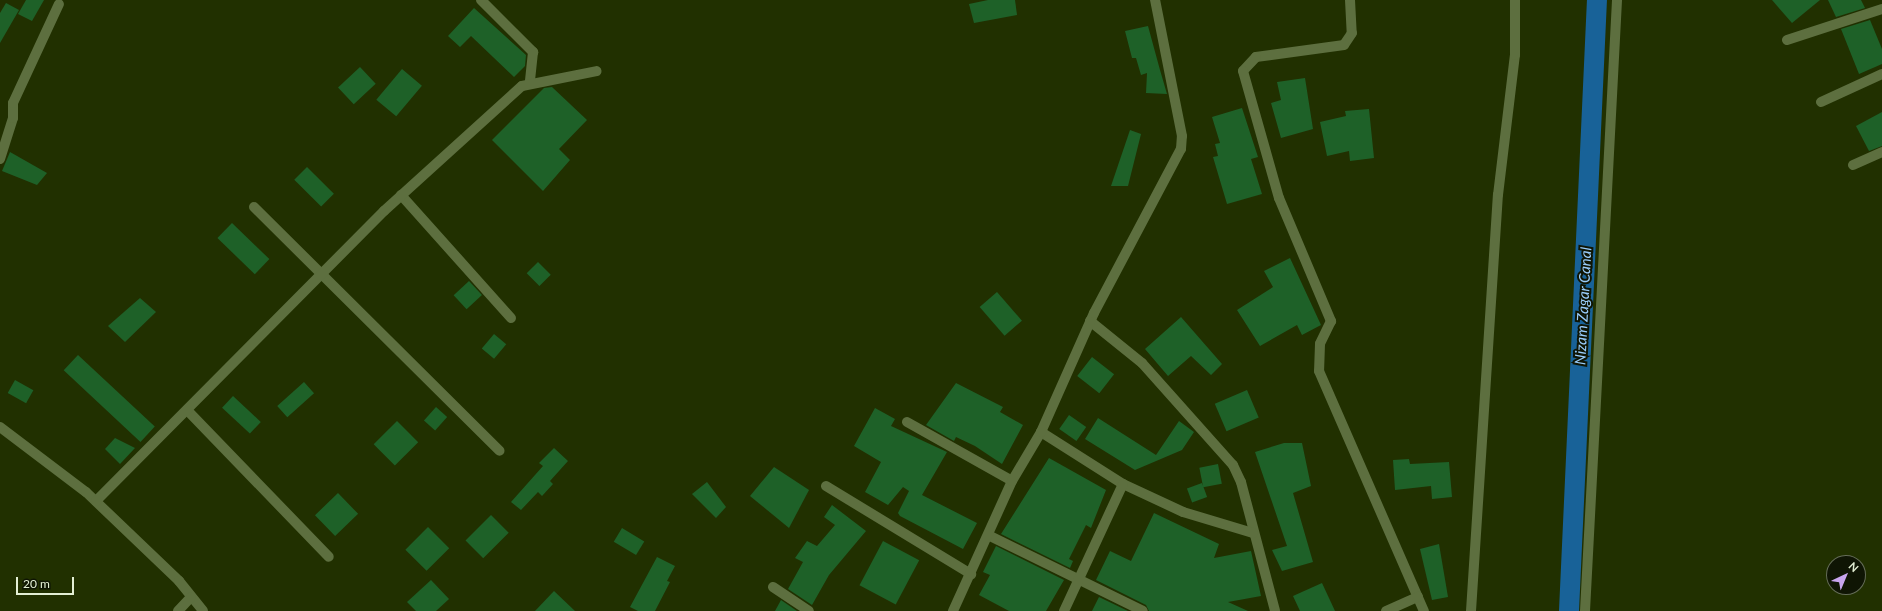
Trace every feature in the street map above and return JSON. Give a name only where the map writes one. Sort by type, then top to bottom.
[{"type":"street","points":[[481,0],[533,52],[530,82]]},
{"type":"street","points":[[954,611],[990,536],[1012,480],[1041,432],[1090,321],[1182,143],[1155,0]]},
{"type":"street","points":[[1350,0],[1352,33],[1344,45],[1256,57],[1243,71],[1279,198],[1331,321],[1320,344],[1320,371],[1424,611]]},
{"type":"street","points":[[1471,611],[1498,195],[1515,55],[1515,0]]},
{"type":"street","points":[[1585,611],[1617,0]]},
{"type":"street","points":[[0,159],[13,118],[13,103],[60,4]]},
{"type":"street","points":[[1787,40],[1882,9]]},
{"type":"street","points":[[96,501],[401,195],[530,82],[597,72]]},
{"type":"street","points":[[1820,102],[1882,74]]},
{"type":"street","points":[[1853,166],[1882,152]]},
{"type":"street","points":[[401,195],[511,318]]},
{"type":"street","points":[[254,207],[500,451]]},
{"type":"street","points":[[1090,321],[1142,363],[1233,465],[1241,482],[1253,533],[1275,611]]},
{"type":"street","points":[[186,410],[329,557]]},
{"type":"street","points":[[907,422],[1012,480]]},
{"type":"street","points":[[0,427],[96,501],[192,597],[203,611]]},
{"type":"street","points":[[1041,432],[1123,484],[1183,512],[1253,533]]},
{"type":"street","points":[[1064,611],[1077,580],[1123,484]]},
{"type":"street","points":[[826,486],[971,574]]},
{"type":"street","points":[[990,536],[1077,580],[1143,611]]},
{"type":"street","points":[[773,587],[809,611]]},
{"type":"street","points":[[178,611],[192,597]]},
{"type":"street","points":[[1386,611],[1418,597]]},
{"type":"building","points":[[26,0],[44,0],[32,21],[18,14]]},
{"type":"building","points":[[988,0],[1015,0],[1017,15],[974,23],[969,4]]},
{"type":"building","points":[[1772,0],[1820,0],[1792,23]]},
{"type":"building","points":[[1828,0],[1861,0],[1865,8],[1836,17]]},
{"type":"building","points":[[6,3],[19,10],[0,43],[0,13]]},
{"type":"building","points":[[474,8],[526,55],[525,66],[514,77],[471,36],[460,47],[448,36]]},
{"type":"building","points":[[1870,20],[1882,49],[1882,64],[1859,74],[1841,29]]},
{"type":"building","points":[[1148,26],[1167,94],[1146,93],[1147,73],[1141,75],[1136,58],[1132,58],[1125,31]]},
{"type":"building","points":[[360,67],[376,84],[354,104],[338,87]]},
{"type":"building","points":[[402,69],[422,86],[396,116],[376,100]]},
{"type":"building","points":[[1305,78],[1313,129],[1281,138],[1271,103],[1281,100],[1277,82]]},
{"type":"building","points":[[552,87],[587,120],[559,149],[570,160],[543,191],[492,140],[544,88]]},
{"type":"building","points":[[1242,108],[1258,157],[1251,159],[1262,194],[1227,204],[1213,157],[1218,156],[1215,144],[1220,143],[1212,117]]},
{"type":"building","points":[[1369,109],[1374,158],[1350,161],[1349,151],[1327,156],[1320,122],[1346,116],[1345,111]]},
{"type":"building","points":[[1882,112],[1882,146],[1869,151],[1856,126]]},
{"type":"building","points":[[1130,130],[1141,134],[1128,186],[1111,186]]},
{"type":"building","points":[[10,152],[47,173],[37,185],[2,171]]},
{"type":"building","points":[[307,167],[334,194],[321,207],[294,180]]},
{"type":"building","points":[[232,223],[269,259],[255,274],[217,238]]},
{"type":"building","points":[[1290,258],[1321,325],[1302,335],[1297,325],[1260,346],[1237,310],[1273,287],[1264,271]]},
{"type":"building","points":[[538,262],[551,275],[539,286],[527,273]]},
{"type":"building","points":[[469,281],[482,295],[467,309],[454,295]]},
{"type":"building","points":[[997,292],[1022,321],[1005,336],[980,307]]},
{"type":"building","points":[[140,298],[156,312],[125,342],[108,326]]},
{"type":"building","points":[[1181,317],[1222,364],[1211,375],[1191,356],[1168,376],[1145,349]]},
{"type":"building","points":[[494,334],[506,344],[494,359],[482,349]]},
{"type":"building","points":[[78,355],[155,427],[140,442],[64,370]]},
{"type":"building","points":[[1092,357],[1114,374],[1099,393],[1077,376]]},
{"type":"building","points":[[15,380],[33,390],[26,403],[8,393]]},
{"type":"building","points":[[304,382],[314,393],[287,417],[277,406]]},
{"type":"building","points":[[956,383],[1003,407],[1000,412],[1023,425],[1002,464],[975,446],[956,437],[954,441],[926,425]]},
{"type":"building","points":[[1247,390],[1259,418],[1227,431],[1215,404]]},
{"type":"building","points":[[233,396],[261,422],[250,434],[222,408]]},
{"type":"building","points":[[436,407],[447,417],[435,430],[424,420]]},
{"type":"building","points":[[875,408],[895,419],[891,426],[947,452],[922,495],[977,523],[963,549],[900,516],[898,513],[909,491],[903,487],[888,505],[865,492],[881,462],[854,446]]},
{"type":"building","points":[[1069,415],[1086,427],[1076,441],[1059,429]]},
{"type":"building","points":[[1098,418],[1156,455],[1179,421],[1194,432],[1182,450],[1135,470],[1085,439]]},
{"type":"building","points":[[397,421],[418,442],[395,466],[374,444]]},
{"type":"building","points":[[115,438],[135,448],[120,464],[105,449]]},
{"type":"building","points":[[1284,443],[1302,443],[1311,486],[1293,493],[1313,562],[1282,571],[1272,550],[1287,546],[1255,452]]},
{"type":"building","points":[[554,448],[568,461],[550,481],[553,484],[542,496],[538,492],[521,510],[511,502],[543,466],[539,463]]},
{"type":"building","points":[[1049,458],[1106,490],[1091,528],[1086,525],[1069,559],[1073,561],[1070,568],[1001,534]]},
{"type":"building","points":[[1409,459],[1410,464],[1449,462],[1452,497],[1432,499],[1431,486],[1395,490],[1393,460]]},
{"type":"building","points":[[1218,464],[1222,484],[1203,487],[1199,468]]},
{"type":"building","points":[[774,467],[809,490],[789,528],[750,496]]},
{"type":"building","points":[[707,482],[726,507],[716,518],[692,494]]},
{"type":"building","points":[[1202,483],[1207,497],[1192,503],[1187,488]]},
{"type":"building","points":[[338,493],[358,514],[335,536],[315,515]]},
{"type":"building","points":[[832,505],[866,531],[829,575],[812,605],[788,589],[803,562],[795,558],[807,541],[817,546],[835,525],[824,517]]},
{"type":"building","points":[[1154,513],[1219,544],[1214,558],[1251,551],[1261,596],[1228,602],[1248,611],[1149,611],[1146,605],[1096,580],[1110,551],[1131,561]]},
{"type":"building","points":[[491,515],[509,533],[483,558],[466,540]]},
{"type":"building","points":[[428,527],[449,548],[427,571],[405,550]]},
{"type":"building","points":[[622,528],[644,541],[636,555],[614,542]]},
{"type":"building","points":[[883,541],[919,560],[896,604],[860,585]]},
{"type":"building","points":[[1439,544],[1448,597],[1432,600],[1420,549]]},
{"type":"building","points":[[996,546],[1064,580],[1046,611],[1009,611],[979,595],[990,575],[983,572]]},
{"type":"building","points":[[657,557],[675,566],[667,581],[670,582],[655,611],[638,611],[630,607]]},
{"type":"building","points":[[431,580],[449,599],[436,611],[416,611],[407,602]]},
{"type":"building","points":[[1322,583],[1335,611],[1300,611],[1293,596]]},
{"type":"building","points":[[554,591],[575,611],[535,611]]},
{"type":"building","points":[[1099,597],[1128,611],[1092,611]]},
{"type":"building","points":[[781,600],[797,611],[775,611]]},
{"type":"waterway","name":"Nizam Zagar Canal","points":[[1569,611],[1597,0]]}]
